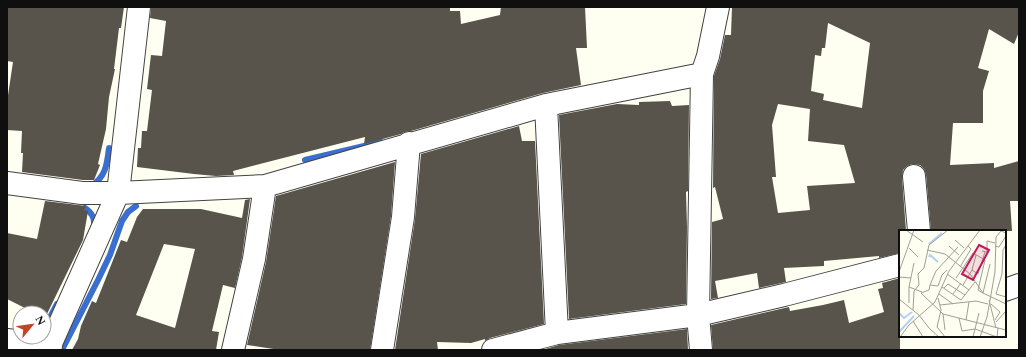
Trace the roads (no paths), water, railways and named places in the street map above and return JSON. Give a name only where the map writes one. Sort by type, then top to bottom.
[{"type":"street","points":[[7,340],[50,348],[118,193],[139,7]]},
{"type":"street","points":[[701,350],[698,315],[702,74],[708,56],[718,7]]},
{"type":"street","points":[[7,183],[82,193],[118,193],[265,186],[546,105],[702,74]]},
{"type":"street","points":[[546,105],[557,333]]},
{"type":"street","points":[[382,350],[403,217],[409,144]]},
{"type":"street","points":[[914,176],[919,230]]},
{"type":"street","points":[[233,350],[254,259],[265,186]]},
{"type":"street","points":[[493,350],[557,333],[698,315],[784,295],[899,265]]},
{"type":"street","points":[[1006,290],[1019,285]]},
{"type":"waterway","points":[[305,160],[381,142]]},
{"type":"waterway","points":[[91,186],[100,179],[105,170],[109,148]]},
{"type":"waterway","points":[[62,350],[110,255],[122,221],[128,212],[136,206]]},
{"type":"waterway","points":[[85,208],[92,216],[94,227]]},
{"type":"waterway","points":[[52,314],[57,304]]}]
